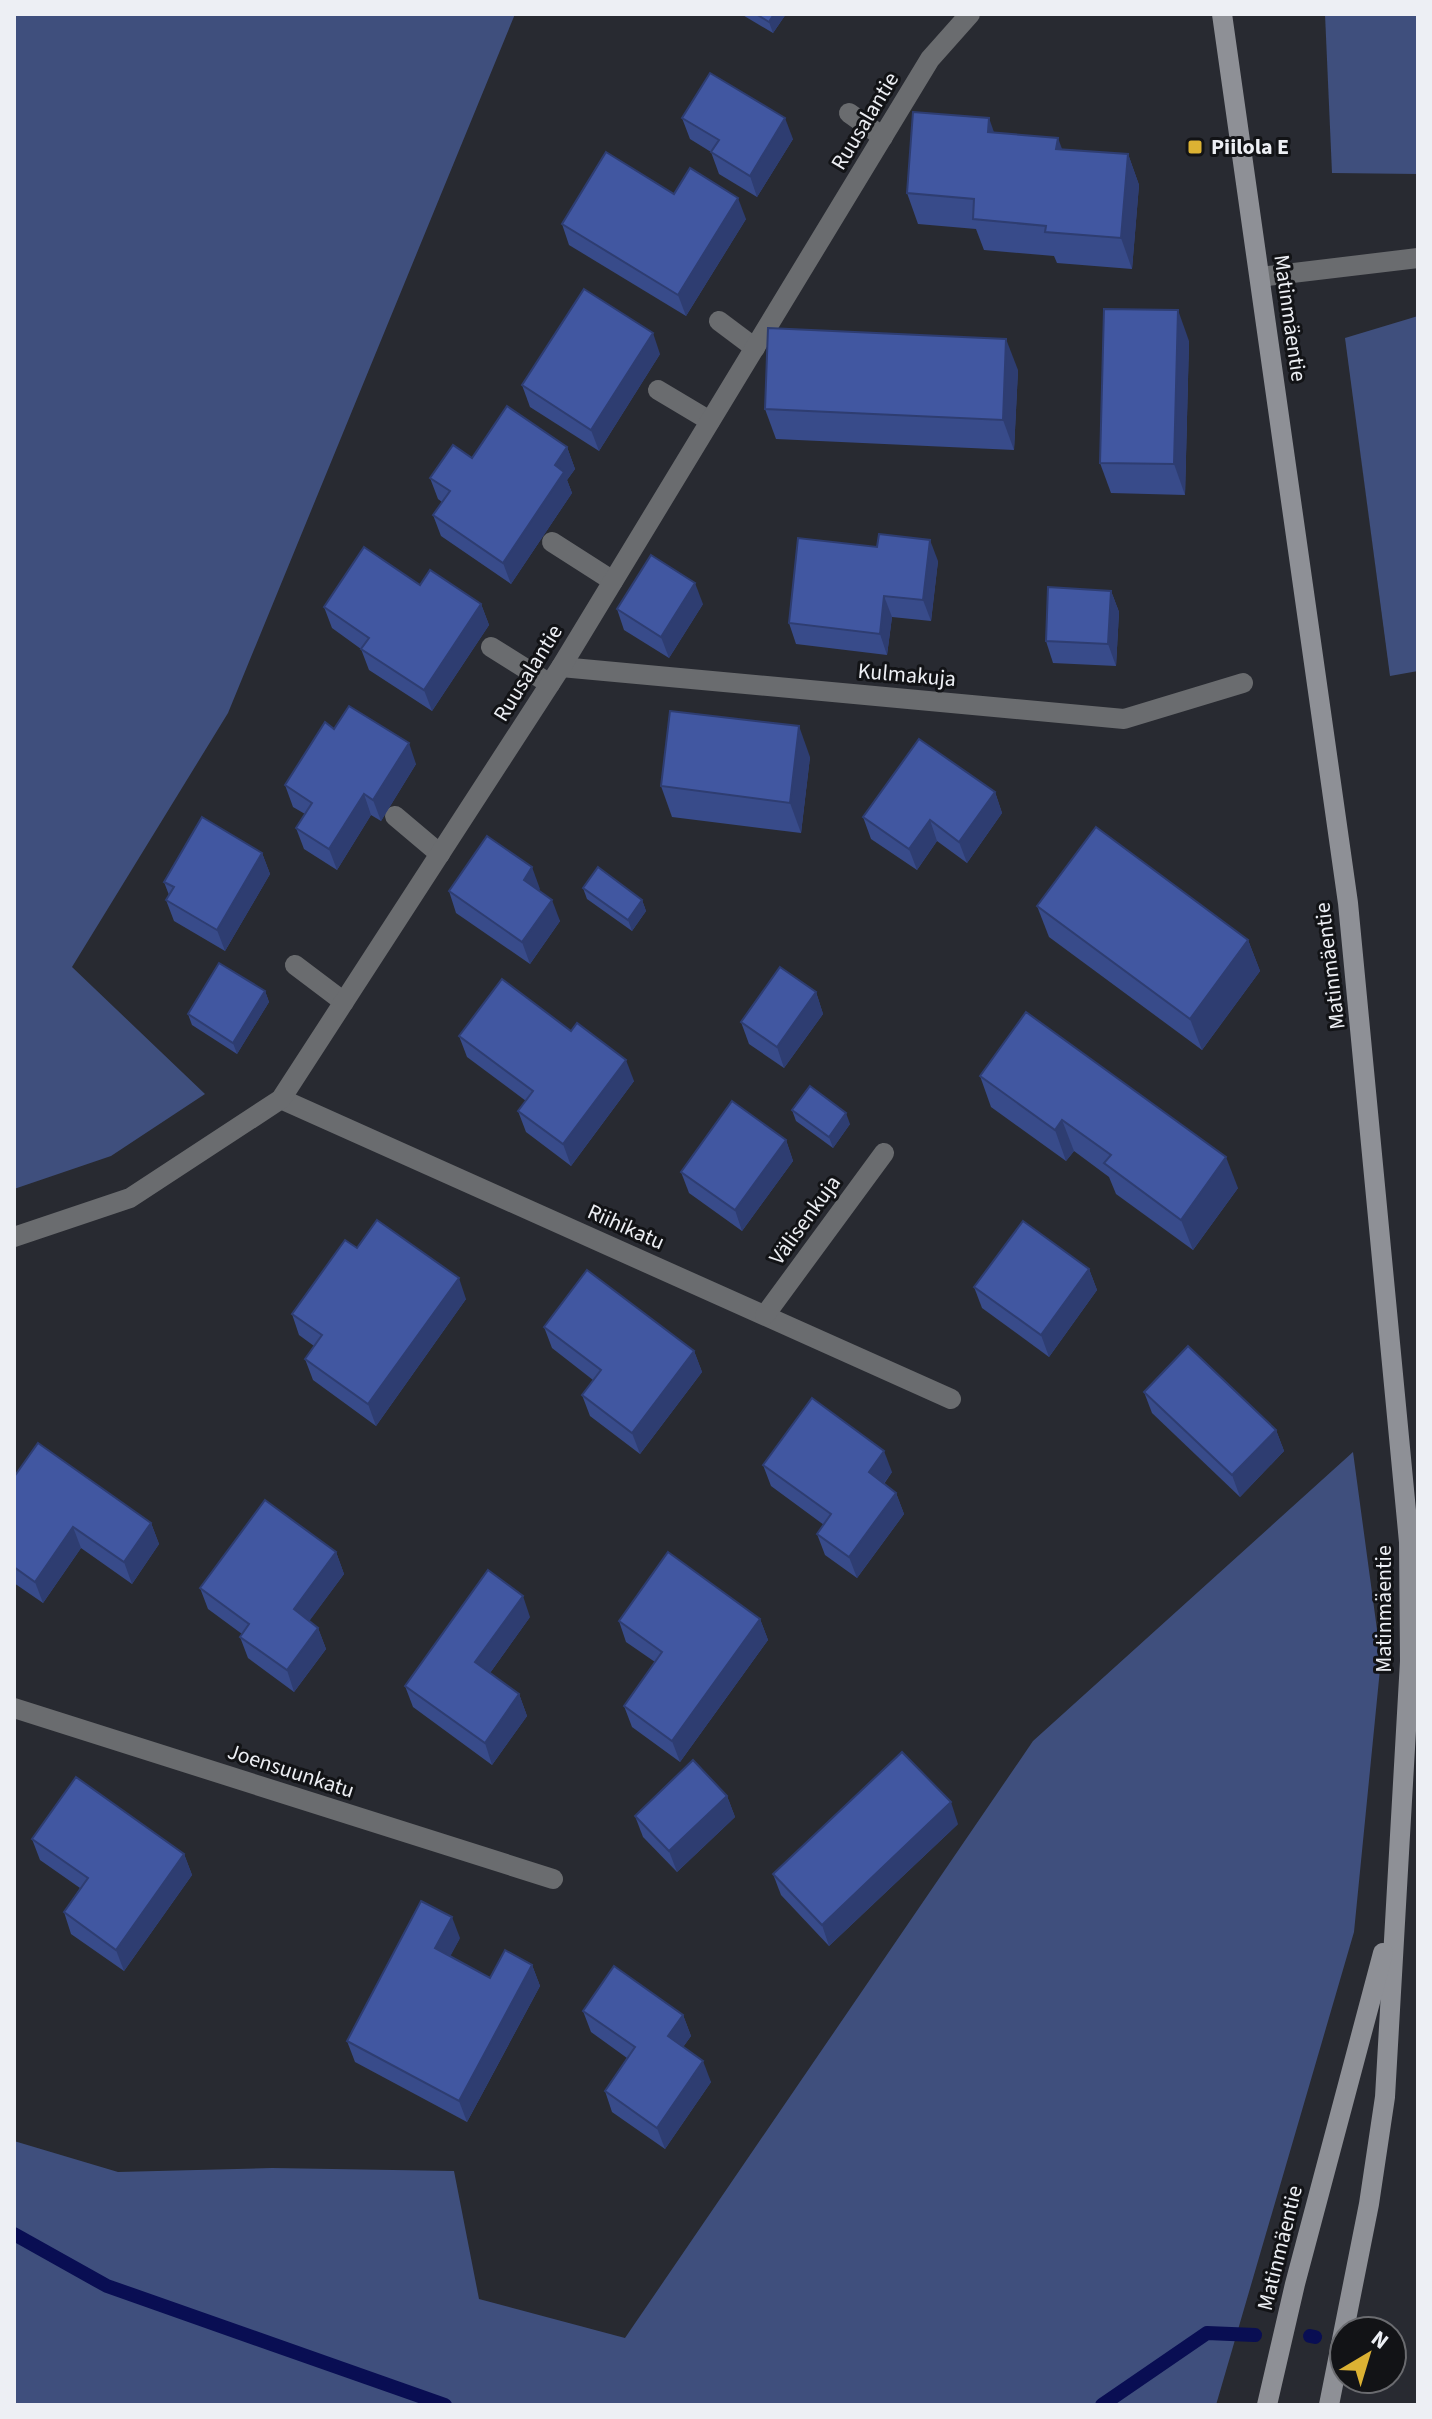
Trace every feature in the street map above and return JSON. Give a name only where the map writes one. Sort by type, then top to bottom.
[{"type":"main road","name":"Matinmäentie","points":[[1222,14],[1349,918],[1414,1542],[1385,2097],[1369,2204],[1329,2405]]},
{"type":"main road","name":"Matinmäentie","points":[[1267,2405],[1295,2284],[1392,1918]]},
{"type":"street","name":"Ruusalantie","points":[[14,1237],[130,1198],[281,1099],[556,675],[930,59],[970,14]]},
{"type":"street","points":[[849,113],[883,137]]},
{"type":"street","points":[[1260,277],[1418,258]]},
{"type":"street","points":[[719,321],[755,348]]},
{"type":"street","points":[[658,390],[710,421]]},
{"type":"street","points":[[552,542],[613,581]]},
{"type":"street","points":[[491,647],[556,675]]},
{"type":"street","name":"Kulmakuja","points":[[556,675],[1124,719],[1243,683]]},
{"type":"street","points":[[395,816],[440,854]]},
{"type":"street","points":[[295,965],[344,1002]]},
{"type":"street","name":"Riihikatu","points":[[281,1099],[951,1399]]},
{"type":"street","name":"Välisenkuja","points":[[765,1315],[884,1153]]},
{"type":"street","name":"Joensuunkatu","points":[[14,1708],[553,1879]]},
{"type":"shaded area","points":[[14,14],[515,14],[228,713],[72,967],[205,1094],[111,1156],[14,1189]]},
{"type":"shaded area","points":[[1325,14],[1418,14],[1418,174],[1332,173]]},
{"type":"shaded area","points":[[1418,316],[1418,671],[1390,676],[1345,338]]},
{"type":"shaded area","points":[[1353,1452],[1381,1659],[1354,1932],[1216,2405],[14,2405],[14,2141],[118,2172],[272,2168],[454,2171],[479,2299],[625,2338],[1033,1741]]},
{"type":"building","points":[[756,14],[774,14],[769,22]]},
{"type":"building","points":[[710,73],[785,118],[750,176],[711,152],[719,140],[682,118]]},
{"type":"building","points":[[913,112],[989,118],[988,132],[1058,138],[1056,149],[1128,154],[1121,238],[1045,232],[1046,226],[973,219],[974,199],[907,193]]},
{"type":"building","points":[[606,152],[674,194],[690,168],[738,198],[678,295],[562,224]]},
{"type":"building","points":[[584,289],[653,333],[591,430],[522,385]]},
{"type":"building","points":[[1104,309],[1178,310],[1174,464],[1100,463]]},
{"type":"building","points":[[768,328],[1006,339],[1003,420],[765,409]]},
{"type":"building","points":[[507,406],[567,447],[555,465],[564,472],[503,563],[433,515],[450,491],[430,478],[453,445],[472,458]]},
{"type":"building","points":[[879,534],[930,540],[923,600],[884,596],[880,634],[789,623],[798,538],[877,547]]},
{"type":"building","points":[[364,547],[420,585],[430,570],[481,604],[424,690],[361,649],[369,638],[324,607]]},
{"type":"building","points":[[651,555],[695,583],[661,637],[617,609]]},
{"type":"building","points":[[1048,587],[1111,591],[1108,644],[1046,641]]},
{"type":"building","points":[[349,706],[409,743],[373,800],[364,794],[329,849],[296,828],[312,803],[285,785],[325,722],[334,729]]},
{"type":"building","points":[[670,711],[799,726],[790,803],[661,786]]},
{"type":"building","points":[[919,739],[995,792],[959,842],[930,820],[909,849],[863,817]]},
{"type":"building","points":[[202,817],[262,853],[217,930],[166,900],[174,887],[164,882]]},
{"type":"building","points":[[1096,827],[1248,940],[1190,1019],[1037,906]]},
{"type":"building","points":[[487,836],[532,867],[524,880],[552,900],[522,942],[449,891]]},
{"type":"building","points":[[598,867],[642,900],[628,920],[583,888]]},
{"type":"building","points":[[219,963],[265,991],[233,1043],[188,1014]]},
{"type":"building","points":[[780,967],[816,992],[777,1047],[741,1022]]},
{"type":"building","points":[[502,979],[571,1031],[577,1023],[626,1060],[563,1144],[518,1111],[533,1091],[459,1036]]},
{"type":"building","points":[[1026,1012],[1226,1157],[1181,1220],[1104,1163],[1111,1155],[1062,1120],[1055,1130],[980,1076]]},
{"type":"building","points":[[810,1086],[846,1113],[829,1137],[792,1110]]},
{"type":"building","points":[[732,1101],[786,1140],[735,1210],[681,1172]]},
{"type":"building","points":[[377,1220],[459,1278],[368,1404],[305,1359],[322,1335],[292,1314],[345,1240],[357,1248]]},
{"type":"building","points":[[1023,1221],[1089,1269],[1041,1335],[974,1287]]},
{"type":"building","points":[[587,1270],[694,1351],[632,1433],[582,1395],[601,1370],[544,1327]]},
{"type":"building","points":[[1188,1346],[1276,1430],[1232,1475],[1144,1392]]},
{"type":"building","points":[[812,1398],[884,1451],[869,1472],[896,1493],[849,1557],[817,1534],[831,1514],[763,1465]]},
{"type":"building","points":[[38,1443],[151,1523],[124,1562],[73,1527],[35,1582],[14,1567],[14,1477]]},
{"type":"building","points":[[265,1500],[336,1552],[294,1609],[318,1628],[287,1670],[240,1637],[249,1624],[200,1588]]},
{"type":"building","points":[[668,1552],[760,1619],[672,1741],[624,1706],[662,1652],[619,1621]]},
{"type":"building","points":[[488,1570],[523,1596],[475,1662],[519,1694],[485,1743],[405,1686]]},
{"type":"building","points":[[902,1752],[951,1802],[822,1925],[773,1874]]},
{"type":"building","points":[[693,1760],[727,1796],[669,1851],[635,1816]]},
{"type":"building","points":[[76,1777],[184,1854],[116,1950],[64,1912],[88,1878],[32,1839]]},
{"type":"building","points":[[421,1901],[452,1917],[435,1948],[490,1978],[505,1950],[532,1965],[459,2101],[347,2041]]},
{"type":"building","points":[[614,1966],[683,2015],[668,2036],[703,2061],[657,2128],[605,2091],[635,2047],[583,2011]]},
{"type":"waterway","points":[[14,2234],[107,2286],[445,2405]]},
{"type":"waterway","points":[[1102,2405],[1207,2333],[1255,2335]]},
{"type":"waterway","points":[[1310,2336],[1315,2337]]},
{"type":"place","name":"Piilola E","points":[[1195,147]]}]
